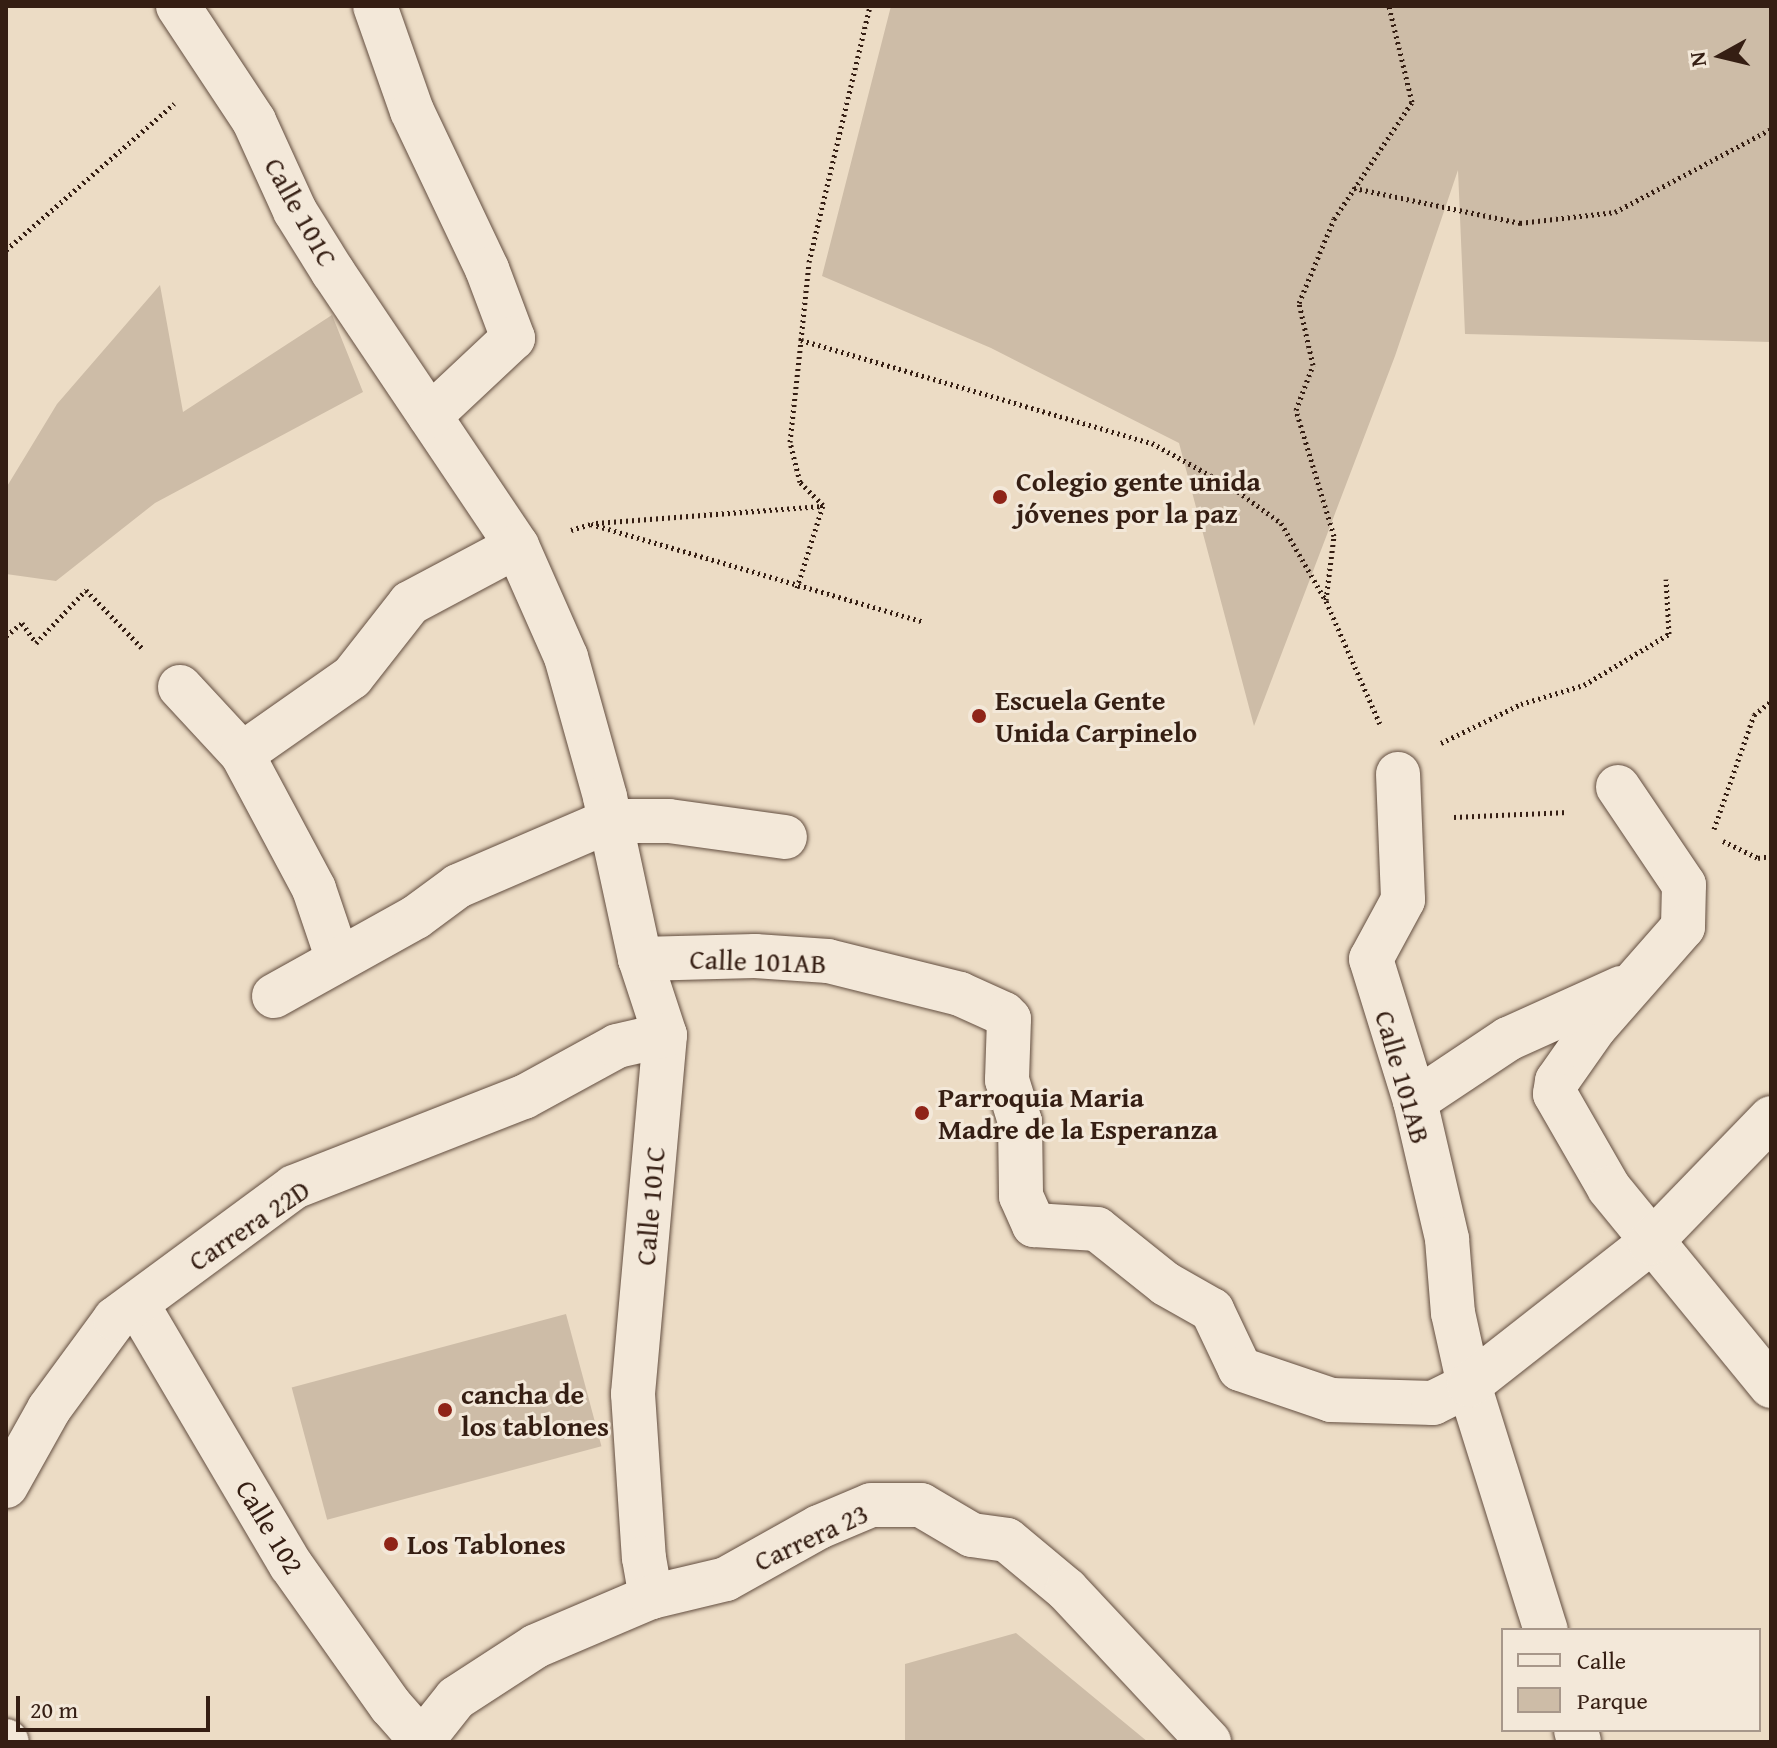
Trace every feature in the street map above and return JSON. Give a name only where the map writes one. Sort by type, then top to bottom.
[{"type":"street","name":"Calle 101C","points":[[178,6],[216,68],[254,121],[295,211],[517,546],[566,657],[609,821],[640,959],[665,1035],[633,1394],[640,1518],[651,1597]]},
{"type":"street","points":[[375,6],[412,111],[487,269],[513,338],[430,416]]},
{"type":"street","points":[[242,754],[352,677],[410,603],[517,546]]},
{"type":"street","points":[[180,687],[242,754],[314,889],[338,960]]},
{"type":"street","name":"Calle 101AB","points":[[1398,774],[1403,900],[1371,959],[1415,1101],[1447,1239],[1453,1313],[1469,1385],[1545,1628]]},
{"type":"street","points":[[1618,787],[1684,885],[1683,927],[1631,984],[1557,1081],[1555,1094],[1609,1188],[1650,1243],[1712,1309],[1771,1386]]},
{"type":"street","points":[[274,996],[416,917],[458,886],[609,821],[669,821],[785,837]]},
{"type":"street","name":"Calle 101AB","points":[[640,959],[755,956],[828,961],[960,994],[1009,1019],[1007,1080],[1020,1122],[1025,1212],[1034,1225],[1097,1229],[1166,1284],[1212,1310],[1240,1369],[1331,1400],[1433,1403],[1469,1385]]},
{"type":"street","points":[[1415,1101],[1508,1039],[1631,984]]},
{"type":"street","name":"Carrera 22D","points":[[6,1486],[49,1409],[115,1319],[294,1187],[524,1097],[617,1046],[665,1035]]},
{"type":"street","points":[[1469,1385],[1650,1243],[1771,1118]]},
{"type":"street","name":"Calle 102","points":[[137,1304],[291,1565],[391,1706],[421,1740]]},
{"type":"street","name":"Carrera 23","points":[[421,1740],[456,1698],[536,1646],[651,1597],[726,1579],[819,1527],[871,1505],[921,1505],[972,1535],[1007,1540],[1067,1590],[1209,1742]]},
{"type":"path","points":[[823,505],[800,482],[790,442],[809,262],[870,6]]},
{"type":"path","points":[[1326,601],[1334,536],[1296,410],[1313,365],[1299,303],[1334,219],[1412,102],[1389,6]]},
{"type":"path","points":[[6,250],[216,68]]},
{"type":"path","points":[[1354,188],[1520,223],[1615,212],[1771,129]]},
{"type":"path","points":[[801,340],[1152,443],[1233,488],[1281,523],[1326,601],[1368,689],[1398,774],[1475,723],[1584,685],[1669,634],[1666,579]]},
{"type":"path","points":[[517,546],[591,524],[823,505]]},
{"type":"path","points":[[797,588],[823,505]]},
{"type":"path","points":[[591,524],[797,588],[924,622]]},
{"type":"path","points":[[6,636],[22,623],[36,643],[86,590],[180,687]]},
{"type":"path","points":[[1771,701],[1754,715],[1712,835],[1758,858],[1771,856]]},
{"type":"path","points":[[1402,825],[1506,811],[1606,813],[1643,824]]},
{"type":"green space","points":[[891,6],[1771,6],[1771,342],[1465,334],[1458,170],[1395,356],[1254,726],[1179,443],[991,348],[822,276]]},
{"type":"green space","points":[[160,285],[183,412],[332,315],[363,392],[155,503],[56,581],[6,574],[6,488],[57,404]]},
{"type":"green space","name":"cancha de los tablones","points":[[566,1314],[601,1446],[327,1520],[292,1388]]},
{"type":"green space","points":[[1016,1633],[1148,1742],[905,1742],[905,1664]]},
{"type":"place","name":"Colegio gente unida jóvenes por la paz","points":[[1000,497]]},
{"type":"place","name":"Escuela Gente Unida Carpinelo","points":[[979,716]]},
{"type":"place","name":"Parroquia Maria Madre de la Esperanza","points":[[922,1113]]},
{"type":"place","name":"cancha de los tablones","points":[[445,1410]]},
{"type":"place","name":"Los Tablones","points":[[391,1544]]}]
